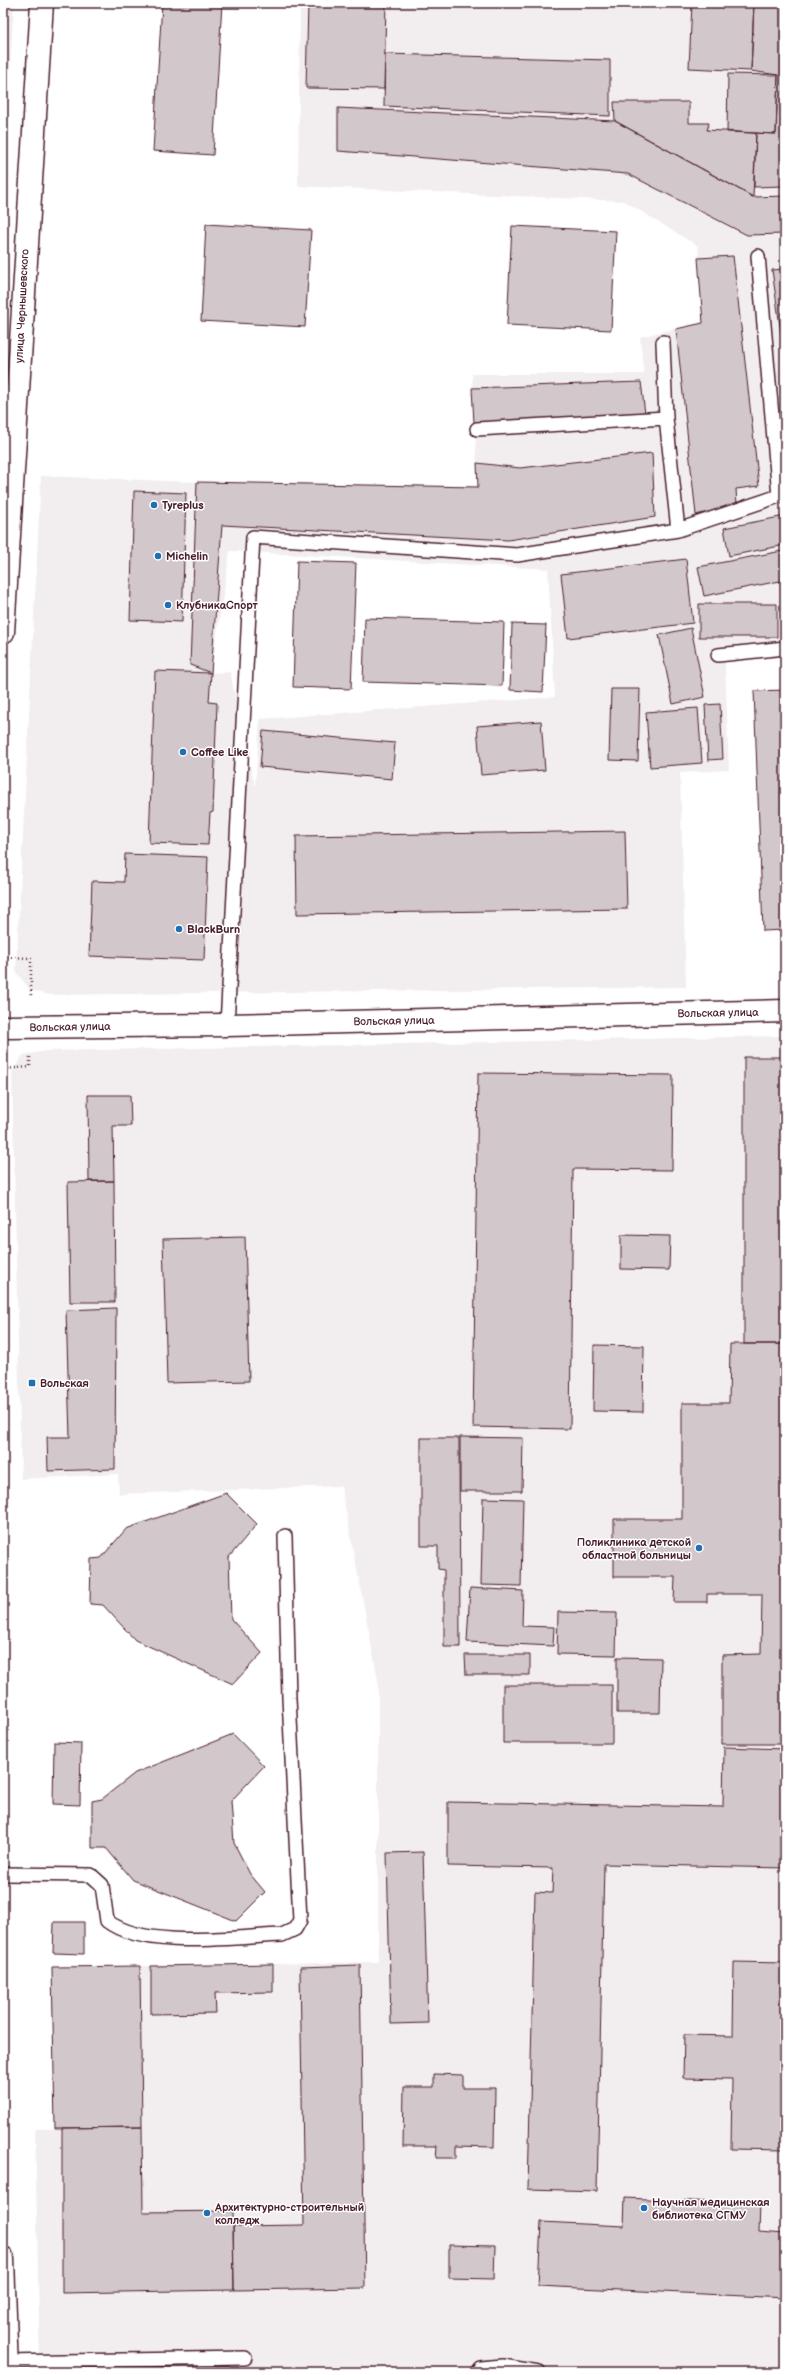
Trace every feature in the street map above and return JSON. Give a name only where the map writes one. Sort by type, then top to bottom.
[{"type":"street","name":"улица Чернышевского","points":[[3,632],[42,3]]},
{"type":"street","name":"Вольская улица","points":[[3,1027],[227,1025],[785,1011]]},
{"type":"street","points":[[3,2259],[5,2365]]},
{"type":"lane","points":[[227,1025],[253,537],[517,555],[678,530],[779,496],[758,256]]},
{"type":"lane","points":[[663,342],[666,418],[678,530]]},
{"type":"lane","points":[[477,429],[666,418]]},
{"type":"lane","points":[[718,655],[785,648]]},
{"type":"lane","points":[[3,1874],[91,1875],[102,1885],[107,1921],[119,1930],[157,1938],[184,1939],[282,1935],[295,1929],[300,1920],[289,1698],[285,1536]]},
{"type":"lane","points":[[5,2365],[245,2358]]},
{"type":"lane","points":[[477,2372],[480,2368],[503,2366],[539,2372]]},
{"type":"shaded area","points":[[3,3],[14,3],[3,183]]},
{"type":"shaded area","points":[[300,3],[785,3],[785,650],[725,660],[729,770],[680,773],[686,987],[49,995],[30,990],[16,972],[41,476],[197,482],[478,486],[472,374],[644,374],[640,337],[703,322],[698,246],[624,201],[298,186]],"holes":[[[230,551],[548,569],[555,697],[260,719],[255,787],[230,672],[211,673]]]},
{"type":"shaded area","points":[[785,1036],[785,2372],[40,2372],[35,2129],[142,2127],[140,1966],[378,1962],[378,1680],[341,1486],[119,1494],[118,1474],[21,1479],[12,1072],[23,1055],[46,1051]]},
{"type":"building","points":[[162,3],[222,3],[213,155],[153,151]]},
{"type":"building","points":[[308,3],[386,3],[384,89],[306,88]]},
{"type":"building","points":[[692,3],[754,3],[751,71],[689,68]]},
{"type":"building","points":[[754,3],[785,3],[785,186],[754,187],[756,133],[776,134],[778,75],[751,71]]},
{"type":"building","points":[[385,54],[610,60],[610,116],[384,106]]},
{"type":"building","points":[[728,74],[778,75],[776,134],[727,132]]},
{"type":"building","points":[[614,102],[689,102],[689,123],[709,123],[707,130],[756,133],[753,197],[615,121]]},
{"type":"building","points":[[338,108],[615,121],[753,197],[785,196],[785,234],[747,235],[628,174],[338,151]]},
{"type":"building","points":[[206,224],[311,230],[305,327],[201,321]]},
{"type":"building","points":[[512,226],[616,231],[611,330],[507,325]]},
{"type":"building","points":[[733,256],[759,486],[736,489],[737,505],[696,515],[676,329],[703,323],[698,258]]},
{"type":"building","points":[[785,269],[785,362],[772,270]]},
{"type":"building","points":[[641,382],[645,414],[474,423],[472,388]]},
{"type":"building","points":[[652,453],[655,517],[508,540],[222,525],[211,673],[190,665],[197,482],[478,487],[477,463],[520,468]]},
{"type":"building","name":"Michelin","points":[[134,491],[186,493],[182,622],[130,620]]},
{"type":"building","points":[[785,516],[785,545],[729,556],[724,528]]},
{"type":"building","points":[[782,551],[785,580],[704,596],[698,567]]},
{"type":"building","points":[[686,559],[693,623],[568,638],[561,574]]},
{"type":"building","points":[[297,561],[356,563],[351,689],[293,687]]},
{"type":"building","points":[[699,604],[777,604],[777,637],[699,637]]},
{"type":"building","points":[[365,618],[504,622],[502,686],[363,682]]},
{"type":"building","points":[[512,624],[546,625],[543,692],[510,690]]},
{"type":"building","points":[[691,628],[705,697],[673,704],[659,635]]},
{"type":"building","points":[[155,671],[211,673],[209,702],[217,703],[213,812],[210,813],[208,845],[149,843]]},
{"type":"building","points":[[611,689],[640,689],[638,761],[609,760]]},
{"type":"building","points":[[785,690],[785,930],[763,931],[754,691]]},
{"type":"building","points":[[720,704],[723,759],[708,760],[705,705]]},
{"type":"building","points":[[698,708],[702,763],[650,767],[646,712]]},
{"type":"building","points":[[541,721],[545,770],[481,775],[477,726]]},
{"type":"building","points":[[263,731],[395,743],[392,779],[260,767]]},
{"type":"building","points":[[625,831],[627,909],[297,914],[296,836]]},
{"type":"building","points":[[125,854],[208,857],[204,960],[89,956],[92,881],[124,882]]},
{"type":"building","points":[[744,1057],[785,1057],[785,1344],[744,1344]]},
{"type":"building","points":[[478,1073],[673,1075],[672,1170],[573,1169],[570,1429],[473,1427]]},
{"type":"building","points":[[88,1095],[130,1095],[131,1126],[113,1126],[114,1181],[89,1181]]},
{"type":"building","points":[[114,1181],[115,1302],[70,1302],[68,1182]]},
{"type":"building","points":[[621,1235],[670,1236],[669,1270],[621,1269]]},
{"type":"building","points":[[245,1237],[249,1381],[167,1383],[163,1239]]},
{"type":"building","points":[[116,1308],[115,1469],[48,1471],[47,1437],[70,1437],[66,1310]]},
{"type":"building","name":"Поликлиника детской областной больницы","points":[[730,1344],[785,1344],[785,1744],[722,1744],[722,1655],[761,1654],[762,1594],[707,1594],[707,1602],[674,1602],[675,1577],[614,1577],[614,1519],[682,1519],[682,1403],[729,1403]]},
{"type":"building","points":[[594,1345],[644,1346],[643,1412],[593,1411]]},
{"type":"building","points":[[460,1437],[523,1438],[522,1491],[460,1491]]},
{"type":"building","points":[[421,1438],[459,1438],[460,1647],[444,1647],[444,1570],[438,1569],[438,1546],[421,1546]]},
{"type":"building","points":[[226,1493],[257,1524],[229,1557],[231,1619],[262,1653],[233,1684],[135,1640],[103,1605],[90,1604],[91,1559],[101,1558],[126,1529]]},
{"type":"building","points":[[483,1498],[523,1499],[521,1586],[481,1585]]},
{"type":"building","points":[[470,1588],[523,1591],[522,1626],[554,1627],[553,1646],[467,1642]]},
{"type":"building","points":[[558,1612],[617,1613],[616,1655],[557,1654]]},
{"type":"building","points":[[465,1655],[530,1655],[530,1675],[466,1675]]},
{"type":"building","points":[[617,1657],[661,1658],[660,1713],[617,1713]]},
{"type":"building","points":[[503,1685],[612,1685],[612,1743],[503,1743]]},
{"type":"building","points":[[233,1734],[264,1766],[231,1801],[234,1843],[250,1874],[265,1892],[236,1921],[133,1880],[106,1848],[92,1848],[92,1801],[102,1799],[135,1773]]},
{"type":"building","points":[[54,1742],[81,1743],[80,1805],[53,1804]]},
{"type":"building","points":[[724,1747],[785,1749],[785,1868],[604,1864],[597,2191],[528,2189],[535,1892],[552,1893],[553,1868],[448,1866],[448,1802],[723,1807]]},
{"type":"building","points":[[423,1852],[428,2023],[391,2024],[387,1853]]},
{"type":"building","points":[[54,1922],[84,1922],[84,1954],[53,1953]]},
{"type":"building","points":[[734,1962],[785,1963],[785,2150],[731,2149],[732,2079],[683,2078],[684,2035],[733,2036]]},
{"type":"building","points":[[273,1964],[273,1992],[215,1993],[216,2013],[151,2014],[151,1966]]},
{"type":"building","points":[[360,1965],[365,2288],[234,2290],[233,2226],[304,2225],[300,1967]]},
{"type":"building","points":[[140,1966],[142,2127],[55,2128],[52,1967]]},
{"type":"building","points":[[434,2074],[463,2075],[463,2088],[495,2088],[494,2147],[456,2146],[456,2158],[436,2158],[437,2146],[403,2146],[404,2087],[434,2087]]},
{"type":"building","points":[[142,2127],[143,2212],[233,2211],[234,2290],[62,2293],[62,2128]]},
{"type":"building","points":[[625,2198],[760,2204],[759,2232],[785,2234],[785,2298],[538,2286],[541,2222],[624,2226]]},
{"type":"building","points":[[449,2245],[495,2246],[494,2279],[449,2278]]},
{"type":"place","name":"Tyreplus","points":[[154,505]]},
{"type":"place","name":"Michelin","points":[[158,556]]},
{"type":"place","name":"КлубникаСпорт","points":[[168,605]]},
{"type":"place","name":"Coffee Like","points":[[183,752]]},
{"type":"place","name":"BlackBurn","points":[[179,929]]},
{"type":"place","name":"Вольская","points":[[32,1383]]},
{"type":"place","name":"Поликлиника детской областной больницы","points":[[699,1548]]},
{"type":"place","name":"Научная медицинская библиотека СГМУ","points":[[644,2208]]},
{"type":"place","name":"Архитектурно-строительный колледж","points":[[207,2213]]}]
